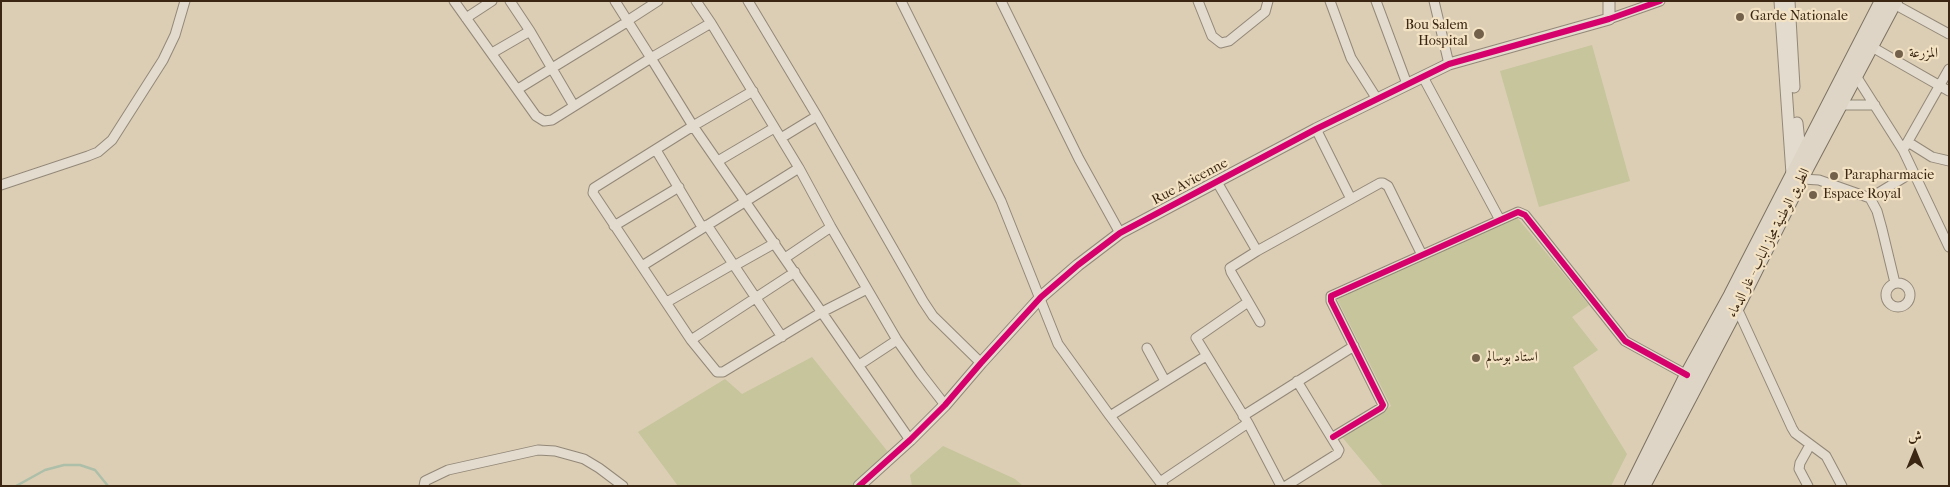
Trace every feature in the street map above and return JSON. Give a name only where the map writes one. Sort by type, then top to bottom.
[{"type":"main road","name":"الطريق الوطنية مجاز الباب - غار الدماء","points":[[1637,484],[1734,301],[1800,170],[1890,2]]},
{"type":"main road","name":"الطريق الوطنية مجاز الباب - غار الدماء","points":[[1800,170],[1841,105],[1872,47],[1890,2]]},
{"type":"main road","name":"الطريق الوطنية مجاز الباب - غار الدماء","points":[[1677,409],[1687,375],[1734,301]]},
{"type":"street","points":[[1,185],[98,152],[112,140],[164,60],[176,35],[185,1]]},
{"type":"street","points":[[454,1],[542,121],[552,120],[711,23]]},
{"type":"street","points":[[466,18],[492,1]]},
{"type":"street","points":[[510,1],[574,106]]},
{"type":"street","points":[[615,1],[693,126],[910,440]]},
{"type":"street","points":[[518,89],[658,1]]},
{"type":"street","points":[[696,1],[799,168],[897,340],[945,405]]},
{"type":"street","points":[[748,1],[817,116],[922,301],[933,316],[981,363]]},
{"type":"street","points":[[901,1],[1001,201],[1041,297],[1058,344],[1161,484],[1297,381],[1354,346]]},
{"type":"street","points":[[1001,1],[1078,159],[1120,234]]},
{"type":"street","points":[[1198,1],[1212,36],[1221,43],[1230,41],[1265,12],[1268,1]]},
{"type":"street","points":[[1330,1],[1351,58],[1377,99]]},
{"type":"street","points":[[1376,1],[1407,84]]},
{"type":"street","points":[[1434,1],[1449,64]]},
{"type":"street","points":[[1609,1],[1609,19],[1660,1]]},
{"type":"street","points":[[1780,1],[1800,170]]},
{"type":"street","points":[[1789,1],[1800,170]]},
{"type":"street","points":[[1890,2],[1949,34]]},
{"type":"street","name":"Rue Avicenne","points":[[859,486],[945,405],[1041,297],[1078,265],[1120,234],[1316,129],[1449,64],[1609,19]]},
{"type":"street","points":[[492,53],[530,31]]},
{"type":"street","points":[[1872,47],[1949,90]]},
{"type":"street","points":[[1905,146],[1949,69]]},
{"type":"street","points":[[1423,76],[1500,220]]},
{"type":"street","points":[[1856,76],[1905,146],[1913,172],[1945,227],[1949,247]]},
{"type":"street","points":[[753,91],[693,126],[593,190],[593,193],[691,340],[715,370],[720,373],[822,312],[868,289]]},
{"type":"street","points":[[1841,105],[1875,105]]},
{"type":"street","points":[[781,138],[817,116]]},
{"type":"street","points":[[718,161],[774,128]]},
{"type":"street","points":[[1316,129],[1351,199]]},
{"type":"street","points":[[1905,146],[1932,157],[1949,161]]},
{"type":"street","points":[[656,150],[704,226],[734,265],[782,337]]},
{"type":"street","points":[[642,266],[799,168]]},
{"type":"street","points":[[1800,170],[1819,180],[1870,198],[1877,211],[1895,283]]},
{"type":"street","points":[[1870,198],[1913,172]]},
{"type":"street","points":[[1217,182],[1257,251]]},
{"type":"street","points":[[1260,322],[1230,268],[1380,183],[1386,184],[1422,255]]},
{"type":"street","points":[[614,226],[678,187]]},
{"type":"street","points":[[1333,437],[1383,406],[1383,403],[1331,301],[1331,296],[1518,212],[1526,215],[1625,341],[1687,375]]},
{"type":"street","points":[[785,258],[831,227]]},
{"type":"street","points":[[667,302],[775,243]]},
{"type":"street","points":[[691,340],[795,272]]},
{"type":"street","points":[[1734,301],[1792,428],[1795,433],[1829,459],[1842,486]]},
{"type":"street","points":[[1248,302],[1197,336],[1197,340],[1245,420],[1281,486]]},
{"type":"street","points":[[859,365],[897,340]]},
{"type":"street","points":[[1147,348],[1165,381]]},
{"type":"street","points":[[1110,416],[1206,356]]},
{"type":"street","points":[[1286,486],[1339,452],[1333,437],[1297,381]]},
{"type":"street","points":[[1808,486],[1799,469],[1800,463],[1810,444]]},
{"type":"street","points":[[424,486],[425,481],[448,470],[538,450],[555,451],[584,459],[600,468],[623,486]]},
{"type":"green space","points":[[1592,45],[1630,181],[1539,207],[1500,71]]},
{"type":"green space","name":"استاد بوسالم","points":[[1516,216],[1589,305],[1572,317],[1598,350],[1573,367],[1627,454],[1611,486],[1383,486],[1342,437],[1391,406],[1337,299]]},
{"type":"green space","points":[[812,357],[888,452],[851,486],[678,486],[638,432],[725,379],[742,394]]},
{"type":"green space","points":[[943,446],[1015,479],[1023,486],[912,486],[910,475]]},
{"type":"waterway","points":[[16,486],[45,470],[64,465],[80,465],[95,470],[108,486]]},
{"type":"cycle path","points":[[859,486],[945,405],[1041,297],[1078,265],[1120,233],[1316,129],[1449,64],[1609,19],[1660,1]]},
{"type":"cycle path","points":[[1333,437],[1383,405],[1331,301],[1331,296],[1518,212],[1525,215],[1625,341],[1687,375]]},
{"type":"place","name":"Garde Nationale","points":[[1740,17]]},
{"type":"place","name":"Bou Salem Hospital","points":[[1479,34]]},
{"type":"place","name":"المزرعة","points":[[1899,54]]},
{"type":"place","name":"Parapharmacie","points":[[1834,176]]},
{"type":"place","name":"Espace Royal","points":[[1813,195]]},
{"type":"place","name":"استاد بوسالم","points":[[1476,358]]}]
